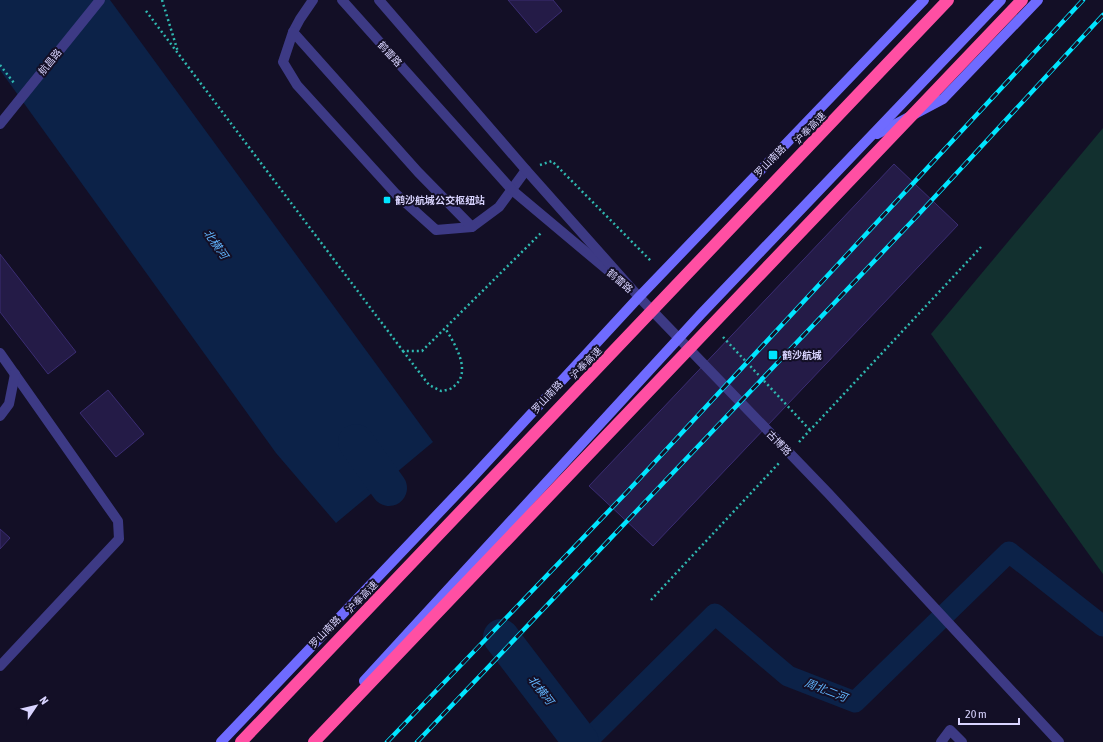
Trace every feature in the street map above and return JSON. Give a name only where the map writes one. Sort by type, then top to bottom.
[{"type":"highway","name":"沪奉高速","points":[[241,742],[948,0]]},
{"type":"highway","points":[[314,742],[1022,0]]},
{"type":"main road","name":"罗山南路","points":[[221,742],[472,478],[639,298],[924,0]]},
{"type":"main road","points":[[309,742],[678,338],[1001,0]]},
{"type":"main road","points":[[869,138],[943,99],[1038,0]]},
{"type":"street","name":"航昌路","points":[[0,124],[100,0]]},
{"type":"street","points":[[313,0],[293,32],[283,62],[297,85],[396,194],[436,230],[472,227],[499,207],[526,170]]},
{"type":"street","name":"鹤雷路","points":[[342,0],[512,190],[639,298]]},
{"type":"street","name":"鹤雷路","points":[[379,0],[639,298]]},
{"type":"street","points":[[293,32],[418,172],[472,227]]},
{"type":"street","name":"古博路","points":[[639,298],[880,549],[1059,742]]},
{"type":"street","points":[[0,353],[118,521],[119,539],[0,666]]},
{"type":"street","points":[[0,416],[9,404],[15,374]]},
{"type":"street","points":[[941,742],[950,730],[962,742]]},
{"type":"path","points":[[162,0],[179,54]]},
{"type":"path","points":[[146,11],[429,385],[441,391],[452,388],[460,380],[463,369],[454,342],[445,328]]},
{"type":"path","points":[[0,64],[24,95]]},
{"type":"path","points":[[403,351],[422,351],[551,223]]},
{"type":"path","points":[[651,600],[981,247]]},
{"type":"green space","points":[[1103,128],[1103,574],[931,334]]},
{"type":"water","points":[[0,0],[110,0],[433,442],[336,523],[276,453],[0,70]]},
{"type":"building","points":[[508,0],[553,0],[562,11],[536,33]]},
{"type":"building","name":"鹤沙航城","points":[[894,164],[958,225],[653,546],[589,486]]},
{"type":"building","points":[[0,254],[76,352],[48,374],[0,312]]},
{"type":"building","points":[[108,390],[144,434],[116,457],[80,413]]},
{"type":"building","points":[[0,529],[10,538],[0,549]]},
{"type":"waterway","name":"北横河","points":[[356,442],[389,488]]},
{"type":"waterway","name":"周北二河","points":[[586,742],[715,614],[788,676],[855,702],[1009,552],[1103,626]]},
{"type":"waterway","name":"北横河","points":[[501,637],[581,742]]},
{"type":"railway","points":[[387,742],[627,492],[1083,0]]},
{"type":"railway","points":[[417,742],[918,215],[1103,15]]},
{"type":"place","name":"鹤沙航城公交枢纽站","points":[[387,200]]},
{"type":"place","name":"鹤沙航城","points":[[773,355]]}]
